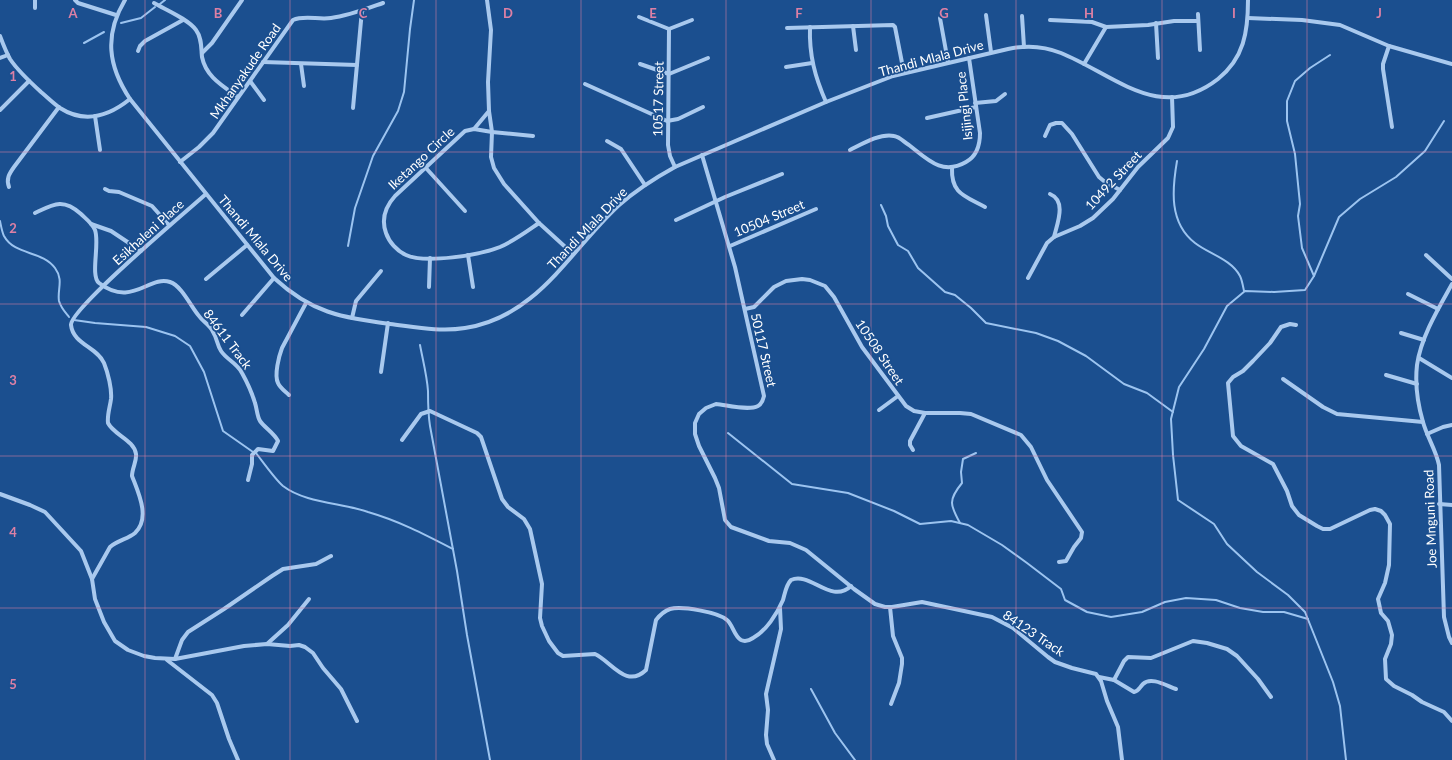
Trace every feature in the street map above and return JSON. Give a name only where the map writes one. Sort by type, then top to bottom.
[{"type":"street","points":[[35,0],[36,8]]},
{"type":"street","points":[[75,0],[78,3],[116,15]]},
{"type":"street","name":"Thandi Mlala Drive","points":[[125,0],[116,15],[112,32],[111,58],[119,82],[130,99],[274,278],[290,292],[325,311],[352,318],[448,330],[466,328],[488,322],[508,314],[529,300],[547,284],[573,254],[618,207],[645,184],[675,167],[826,102],[904,73],[991,52],[1024,47],[1054,50],[1140,93],[1154,96],[1172,97],[1185,95],[1203,88],[1213,82],[1228,70],[1238,55],[1248,27],[1248,0]]},
{"type":"street","points":[[202,53],[212,43],[242,0]]},
{"type":"street","points":[[487,0],[491,30],[488,82],[489,112],[492,132],[491,157],[496,174],[539,223],[573,254]]},
{"type":"street","points":[[154,3],[184,20],[195,29],[200,38],[204,64],[209,75],[238,97]]},
{"type":"street","name":"Mkhanyakude Road","points":[[180,162],[207,139],[295,19],[330,18],[383,3]]},
{"type":"street","points":[[353,108],[362,10]]},
{"type":"street","points":[[1198,14],[1200,50]]},
{"type":"street","points":[[986,15],[991,52]]},
{"type":"street","points":[[1022,16],[1024,47]]},
{"type":"street","points":[[639,17],[668,29],[692,20]]},
{"type":"street","points":[[940,18],[948,62]]},
{"type":"street","points":[[1248,18],[1322,22],[1340,26],[1389,46],[1452,64]]},
{"type":"street","points":[[138,51],[140,46],[145,41],[184,20]]},
{"type":"street","points":[[1050,20],[1092,22],[1106,27],[1141,26],[1180,20],[1198,21]]},
{"type":"street","points":[[1156,23],[1158,58]]},
{"type":"street","points":[[853,26],[856,50]]},
{"type":"street","points":[[787,28],[894,26],[904,73]]},
{"type":"street","points":[[810,27],[809,47],[812,63],[818,85],[826,102]]},
{"type":"street","points":[[1084,64],[1106,27]]},
{"type":"street","name":"10517 Street","points":[[668,29],[668,145],[670,156],[675,167]]},
{"type":"street","points":[[0,36],[8,55],[16,66],[29,81],[59,108],[74,114],[95,116],[114,110],[130,99]]},
{"type":"street","points":[[1389,46],[1383,64],[1383,69],[1392,127]]},
{"type":"street","points":[[0,58],[8,55]]},
{"type":"street","points":[[640,64],[669,74],[708,58]]},
{"type":"street","name":"Isijingi Place","points":[[952,168],[967,162],[978,150],[980,133],[969,58]]},
{"type":"street","points":[[263,62],[357,65]]},
{"type":"street","points":[[786,67],[812,63]]},
{"type":"street","points":[[301,64],[304,86]]},
{"type":"street","points":[[0,110],[29,81]]},
{"type":"street","points":[[250,81],[264,100]]},
{"type":"street","points":[[585,84],[668,121],[703,107]]},
{"type":"street","points":[[927,118],[996,101],[1005,94]]},
{"type":"street","name":"10492 Street","points":[[1028,278],[1047,243],[1054,237],[1087,223],[1107,205],[1138,167],[1168,138],[1171,132],[1173,120],[1172,97]]},
{"type":"street","points":[[9,187],[8,177],[14,166],[59,108]]},
{"type":"street","points":[[474,129],[489,112]]},
{"type":"street","points":[[95,116],[100,150]]},
{"type":"street","points":[[1045,136],[1050,125],[1062,123],[1072,134],[1099,177],[1120,190]]},
{"type":"street","name":"Iketango Circle","points":[[533,136],[474,129],[468,130],[461,134],[390,201],[386,212],[385,225],[387,236],[401,252],[414,257],[430,258],[468,255],[492,249],[506,244],[526,233],[539,223]]},
{"type":"street","points":[[850,150],[876,138],[894,136],[902,140],[930,162],[944,168],[952,168],[952,182],[957,190],[964,196],[986,207]]},
{"type":"street","points":[[607,140],[621,149],[645,184]]},
{"type":"street","points":[[702,155],[730,246],[745,309]]},
{"type":"street","points":[[425,167],[465,211]]},
{"type":"street","points":[[676,220],[716,201],[782,174]]},
{"type":"street","points":[[105,189],[119,192],[152,206],[170,226]]},
{"type":"street","name":"Esikhaleni Place","points":[[92,578],[110,547],[135,533],[139,528],[143,516],[142,501],[132,476],[136,456],[135,452],[132,446],[111,428],[108,423],[111,397],[105,367],[97,354],[76,337],[71,322],[104,286],[141,251],[206,194]]},
{"type":"street","points":[[1050,194],[1057,198],[1060,204],[1054,237]]},
{"type":"street","points":[[35,213],[56,204],[67,204],[91,224],[96,232],[97,241],[95,269],[96,278],[99,283],[104,286]]},
{"type":"street","name":"10504 Street","points":[[730,246],[816,209]]},
{"type":"street","points":[[91,224],[111,231],[141,251]]},
{"type":"street","points":[[206,280],[247,245]]},
{"type":"street","points":[[468,255],[473,287]]},
{"type":"street","points":[[1426,255],[1452,279]]},
{"type":"street","points":[[429,287],[430,258]]},
{"type":"street","points":[[352,318],[356,301],[381,271]]},
{"type":"street","points":[[242,315],[274,278]]},
{"type":"street","name":"10508 Street","points":[[745,309],[754,307],[774,287],[786,281],[802,279],[819,282],[831,292],[856,339],[898,396],[910,409],[924,414],[971,414],[1016,432],[1025,439],[1035,453],[1047,480],[1082,532],[1081,538],[1066,561],[1059,562]]},
{"type":"street","name":"84611 Track","points":[[104,286],[114,291],[131,292],[159,282],[172,282],[197,315],[211,328],[222,352],[242,371],[253,398],[259,419],[278,441],[273,451],[258,449],[252,455],[252,464],[248,480]]},
{"type":"street","name":"Joe Mnguni Road","points":[[1452,284],[1450,291],[1438,309],[1424,340],[1417,371],[1417,384],[1423,422],[1439,465],[1439,504],[1444,617],[1446,630],[1452,643]]},
{"type":"street","points":[[1408,294],[1438,309]]},
{"type":"street","points":[[289,395],[282,389],[277,380],[280,355],[282,348],[306,302]]},
{"type":"street","name":"50117 Street","points":[[745,309],[764,392],[763,399],[758,406],[754,407],[744,408],[716,404],[706,408],[699,414],[695,423],[697,440],[715,478],[724,515],[728,524],[737,530],[769,541],[790,542],[816,557]]},
{"type":"street","points":[[381,372],[388,323]]},
{"type":"street","points":[[1296,325],[1290,324],[1282,327],[1270,343],[1253,361],[1243,371],[1233,377],[1228,383],[1232,436],[1241,446],[1273,464],[1287,491],[1292,506],[1299,514],[1317,526],[1323,529],[1334,528],[1358,515],[1375,509],[1381,511],[1385,515],[1390,524],[1389,565],[1385,583],[1378,599],[1382,613],[1388,621],[1392,635],[1391,644],[1385,659],[1386,679],[1394,686],[1422,702],[1444,712],[1452,721]]},
{"type":"street","points":[[1401,334],[1424,340]]},
{"type":"street","points":[[1419,358],[1452,378]]},
{"type":"street","points":[[1386,375],[1417,384]]},
{"type":"street","points":[[1283,379],[1323,407],[1337,414],[1423,422]]},
{"type":"street","points":[[879,410],[898,396]]},
{"type":"street","points":[[402,440],[421,414],[430,411],[435,412],[477,433],[481,437],[502,499],[508,507],[524,519],[530,529],[542,584],[540,611],[542,626],[549,641],[561,655],[595,654],[615,669],[632,677],[642,674],[646,670],[656,620],[665,611],[676,608],[722,616],[730,623],[739,638],[744,641],[749,640],[764,629],[780,607],[789,583],[794,579],[804,580],[837,592],[846,591],[850,586]]},
{"type":"street","points":[[913,450],[910,445],[910,441],[924,414]]},
{"type":"street","points":[[1427,434],[1452,425]]},
{"type":"street","points":[[0,494],[45,512],[81,551],[92,578],[95,599],[104,622],[115,641],[128,650],[144,656],[174,659],[244,646],[267,644],[290,646],[299,645],[309,650],[341,689],[357,721]]},
{"type":"street","points":[[1439,504],[1452,505]]},
{"type":"street","points":[[174,659],[182,640],[188,632],[272,576],[283,569],[316,564],[331,556]]},
{"type":"street","name":"84123 Track","points":[[816,557],[850,586],[875,604],[890,607],[922,602],[992,617],[1013,628],[1055,662],[1072,668],[1092,672],[1099,677],[1114,680],[1134,692],[1150,680],[1176,688]]},
{"type":"street","points":[[267,644],[288,625],[309,599]]},
{"type":"street","points":[[774,760],[767,744],[766,735],[768,710],[766,694],[781,629],[780,607]]},
{"type":"street","points":[[890,607],[893,636],[902,658],[898,683],[891,704]]},
{"type":"street","points":[[1114,680],[1124,661],[1128,657],[1151,658],[1193,641],[1198,641],[1227,649],[1237,656],[1258,679],[1271,697]]},
{"type":"street","points":[[167,659],[212,695],[217,703],[238,760]]},
{"type":"street","points":[[1099,677],[1118,727],[1122,760]]},
{"type":"waterway","points":[[160,4],[165,0]]},
{"type":"waterway","points":[[348,246],[355,208],[373,156],[398,111],[404,92],[414,0]]},
{"type":"waterway","points":[[121,23],[141,18],[155,7]]},
{"type":"waterway","points":[[84,43],[104,32]]},
{"type":"waterway","points":[[1314,276],[1302,248],[1298,216],[1300,204],[1295,154],[1287,121],[1287,101],[1295,81],[1310,68],[1330,55]]},
{"type":"waterway","points":[[1346,760],[1340,706],[1333,682],[1305,612],[1288,595],[1257,572],[1227,544],[1214,524],[1178,500],[1171,419],[1179,387],[1204,349],[1227,306],[1245,291],[1274,292],[1305,290],[1314,276],[1339,217],[1360,199],[1396,177],[1425,151],[1444,121]]},
{"type":"waterway","points":[[1177,161],[1174,183],[1174,205],[1181,226],[1195,243],[1225,261],[1236,270],[1241,278],[1244,291]]},
{"type":"waterway","points":[[881,205],[886,216],[888,226],[898,245],[908,251],[918,268],[945,292],[955,295],[986,323],[1036,333],[1058,341],[1086,356],[1124,384],[1147,393],[1173,412]]},
{"type":"waterway","points":[[0,221],[3,234],[9,242],[15,247],[50,262],[58,272],[60,281],[59,301],[69,317]]},
{"type":"waterway","points":[[74,320],[146,327],[175,336],[190,346],[204,372],[223,431],[253,452]]},
{"type":"waterway","points":[[420,345],[426,374],[430,426],[490,760]]},
{"type":"waterway","points":[[728,433],[792,484],[848,493],[894,511],[920,524],[951,521],[968,525],[1002,545],[1027,563],[1061,589],[1065,600],[1087,612],[1111,617],[1142,612],[1165,602],[1186,598],[1216,600],[1240,608],[1263,612],[1284,612],[1308,619]]},
{"type":"waterway","points":[[256,453],[280,483],[292,492],[302,496],[358,509],[390,519],[453,549]]},
{"type":"waterway","points":[[960,523],[954,512],[952,503],[953,498],[954,494],[962,483],[961,472],[963,459],[976,453]]},
{"type":"waterway","points":[[811,689],[835,733],[855,760]]}]
